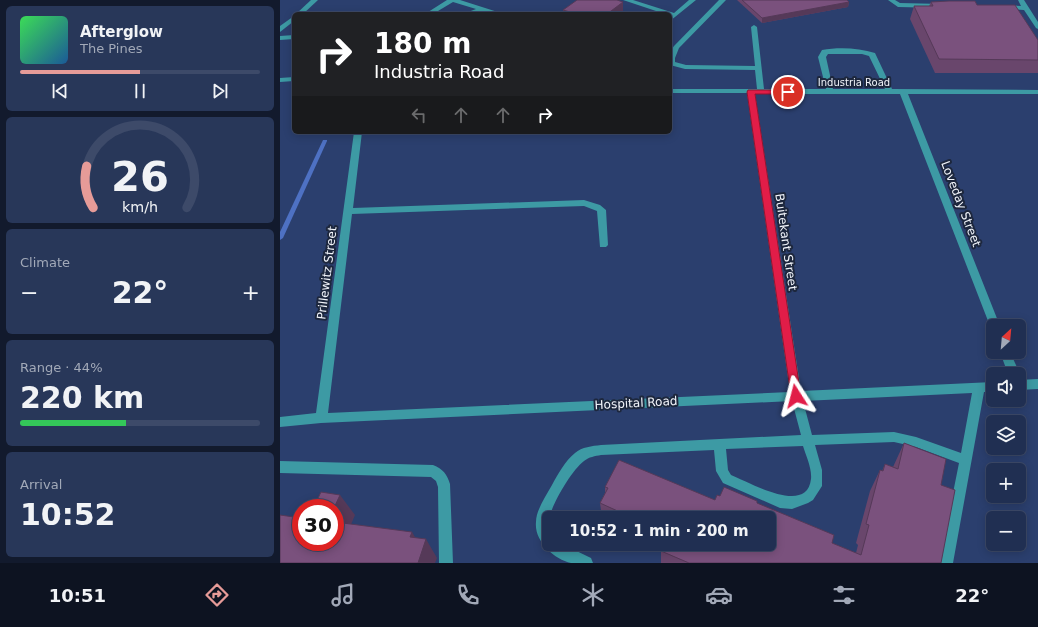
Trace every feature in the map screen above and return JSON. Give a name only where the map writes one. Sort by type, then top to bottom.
[{"type":"street","points":[[301,12],[315,0]]},
{"type":"street","points":[[432,12],[453,0],[493,12]]},
{"type":"street","points":[[626,0],[658,12]]},
{"type":"street","points":[[672,17],[693,0]]},
{"type":"street","points":[[672,56],[676,47],[723,0]]},
{"type":"street","points":[[891,0],[898,5],[951,6]]},
{"type":"street","points":[[1021,0],[1038,27]]},
{"type":"street","points":[[996,7],[1026,8]]},
{"type":"street","points":[[472,12],[482,9]]},
{"type":"street","points":[[280,30],[292,20]]},
{"type":"street","name":"Buitekant Street","points":[[719,444],[722,471],[727,479],[780,502],[788,504],[806,499],[816,486],[817,478],[796,396],[756,92],[758,68],[754,27]]},
{"type":"street","points":[[280,38],[292,37]]},
{"type":"street","points":[[830,92],[822,57],[822,54],[830,51],[863,52],[872,55],[890,92]]},
{"type":"street","points":[[672,63],[685,67],[758,68]]},
{"type":"street","points":[[280,80],[292,79]]},
{"type":"street","name":"Industria Road","points":[[672,91],[1038,92]]},
{"type":"street","name":"Loveday Street","points":[[903,92],[992,319]]},
{"type":"street","name":"Prillewitz Street","points":[[321,418],[358,134]]},
{"type":"street","points":[[348,211],[584,203],[601,210],[603,245]]},
{"type":"street","points":[[1026,385],[1038,384]]},
{"type":"street","points":[[946,563],[979,387]]},
{"type":"street","name":"Hospital Road","points":[[280,422],[321,418],[986,387]]},
{"type":"street","points":[[545,511],[571,465],[586,453],[601,450],[894,437],[916,442],[966,460]]},
{"type":"street","points":[[280,467],[433,471],[439,474],[443,480],[444,487],[446,563]]},
{"type":"street","points":[[561,551],[586,563]]},
{"type":"building","points":[[577,0],[617,0],[623,2],[610,12],[570,12],[563,10]]},
{"type":"building","points":[[742,0],[847,0],[849,2],[762,18]]},
{"type":"building","points":[[975,1],[977,5],[1015,5],[1038,40],[1038,60],[939,59],[914,6],[933,6],[931,2]]},
{"type":"building","points":[[904,443],[946,459],[941,485],[955,490],[941,563],[689,563],[661,551],[776,551],[776,511],[618,511],[600,503],[608,488],[605,487],[619,460],[715,500],[717,495],[720,496],[724,487],[757,501],[757,503],[834,535],[832,543],[861,555],[869,525],[866,524],[880,470],[883,471],[885,464],[898,469]]},
{"type":"building","points":[[321,492],[340,495],[338,499],[318,499]]},
{"type":"building","points":[[280,515],[292,517],[292,551],[344,551],[344,523],[412,532],[410,537],[426,539],[418,563],[280,563]]},
{"type":"waterway","points":[[280,238],[325,141]]},
{"type":"route","points":[[788,92],[751,92],[796,396]]}]
